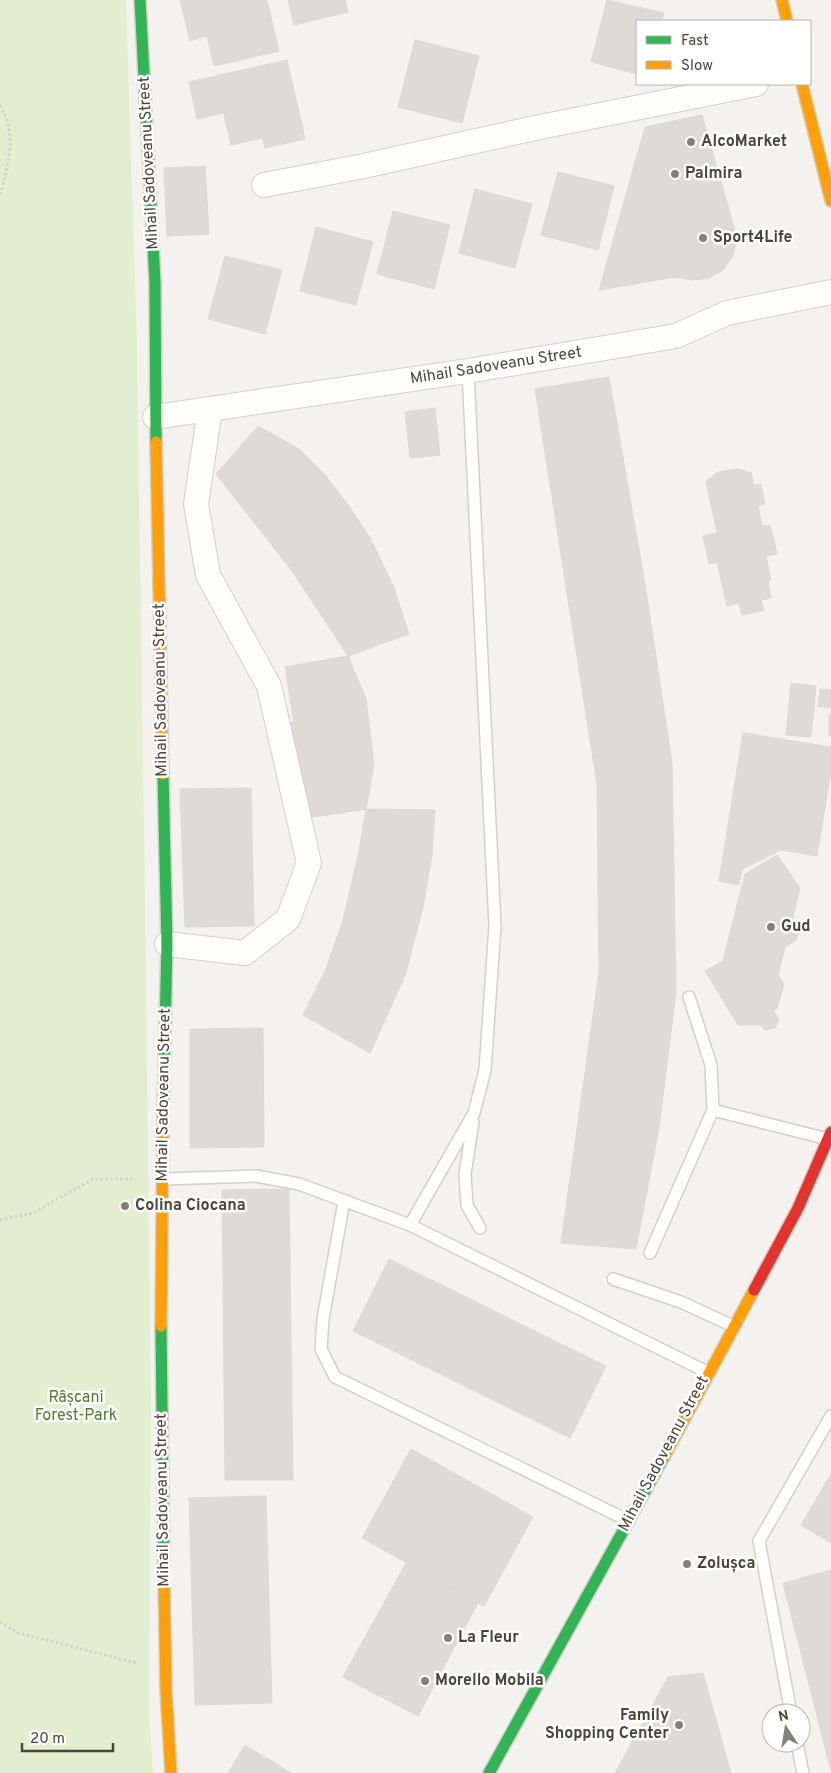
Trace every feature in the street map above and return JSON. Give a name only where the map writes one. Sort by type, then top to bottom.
[{"type":"street","name":"Mihail Sadoveanu Street","points":[[140,0],[155,282],[155,416],[167,944],[162,1137],[164,1179],[161,1437],[166,1690],[172,1773]]},
{"type":"street","points":[[782,0],[787,20]]},
{"type":"street","points":[[264,185],[364,166],[535,128],[751,85]]},
{"type":"street","points":[[802,85],[831,201]]},
{"type":"street","name":"Mihail Sadoveanu Street","points":[[155,416],[468,371],[676,336],[726,313],[831,292]]},
{"type":"street","points":[[167,944],[245,953],[288,919],[310,863],[269,686],[208,575],[196,504],[210,408]]},
{"type":"street","name":"Mihail Sadoveanu Street","points":[[489,1773],[629,1521],[707,1372],[798,1208],[829,1135]]},
{"type":"lane","points":[[468,371],[495,926],[485,1070],[474,1113],[465,1174],[467,1205],[480,1228]]},
{"type":"lane","points":[[650,1253],[713,1110],[711,1065],[689,997]]},
{"type":"lane","points":[[713,1110],[829,1135]]},
{"type":"lane","points":[[410,1225],[474,1113]]},
{"type":"lane","points":[[164,1179],[256,1176],[299,1184],[410,1225],[707,1372]]},
{"type":"lane","points":[[344,1201],[323,1319],[321,1349],[335,1377],[629,1521]]},
{"type":"lane","points":[[613,1279],[681,1302],[733,1326]]},
{"type":"lane","points":[[789,1703],[759,1541],[831,1416]]},
{"type":"lane","points":[[799,1753],[802,1773]]},
{"type":"path","points":[[0,105],[8,120],[12,149],[0,197]]},
{"type":"path","points":[[0,1220],[33,1213],[93,1179],[137,1179]]},
{"type":"path","points":[[0,1622],[18,1633],[146,1665]]},
{"type":"green space","name":"Râșcani Forest-Park","points":[[0,0],[126,0],[137,344],[151,1406],[149,1712],[153,1773],[0,1773]]},
{"type":"building","points":[[180,0],[267,0],[279,51],[214,66],[207,36],[190,41]]},
{"type":"building","points":[[288,0],[345,0],[348,12],[294,25]]},
{"type":"building","points":[[607,0],[664,13],[662,20],[636,20],[636,74],[591,62]]},
{"type":"building","points":[[415,40],[479,56],[462,123],[398,107]]},
{"type":"building","points":[[287,60],[305,139],[265,148],[263,138],[231,145],[224,113],[197,119],[189,82]]},
{"type":"building","name":"Palmira","points":[[702,115],[734,227],[736,243],[732,257],[723,270],[709,278],[693,280],[675,277],[599,290],[645,127]]},
{"type":"building","points":[[205,166],[209,234],[167,236],[164,168]]},
{"type":"building","points":[[558,172],[614,186],[598,250],[541,235]]},
{"type":"building","points":[[475,189],[532,204],[515,268],[459,253]]},
{"type":"building","points":[[393,211],[450,225],[434,289],[377,274]]},
{"type":"building","points":[[316,227],[373,242],[356,305],[300,291]]},
{"type":"building","points":[[225,256],[282,270],[265,334],[208,319]]},
{"type":"building","points":[[609,377],[645,584],[672,763],[676,992],[659,1128],[636,1249],[561,1243],[599,972],[597,784],[535,389]]},
{"type":"building","points":[[435,408],[440,455],[410,458],[405,412]]},
{"type":"building","points":[[258,426],[299,449],[326,476],[349,506],[370,538],[393,585],[409,634],[348,656],[292,571],[216,474]]},
{"type":"building","points":[[738,469],[751,473],[754,485],[761,484],[765,504],[758,506],[762,526],[770,525],[777,554],[766,556],[771,580],[768,581],[771,598],[761,600],[764,610],[742,615],[739,603],[727,606],[717,562],[709,564],[703,536],[717,533],[706,481],[718,472]]},
{"type":"building","points":[[348,656],[366,699],[374,764],[366,809],[307,818],[302,773],[290,771],[283,726],[294,722],[285,667]]},
{"type":"building","points":[[791,683],[816,686],[811,737],[786,735]]},
{"type":"building","points":[[820,689],[831,690],[831,708],[818,706]]},
{"type":"building","points":[[829,715],[831,715],[831,736],[829,736]]},
{"type":"building","points":[[743,733],[831,747],[831,770],[817,856],[781,850],[742,869],[739,885],[719,881]]},
{"type":"building","points":[[251,788],[254,926],[185,927],[180,789]]},
{"type":"building","points":[[366,809],[435,810],[432,855],[423,907],[405,976],[370,1053],[303,1015],[326,969],[343,920],[359,851]]},
{"type":"building","points":[[777,855],[800,888],[793,917],[799,931],[796,940],[785,947],[778,975],[784,984],[777,1008],[773,1010],[779,1020],[775,1028],[765,1030],[760,1025],[738,1025],[705,971],[723,961],[745,874]]},
{"type":"building","points":[[263,1028],[264,1147],[190,1148],[190,1029]]},
{"type":"building","points":[[289,1189],[293,1480],[225,1480],[222,1190]]},
{"type":"building","points":[[389,1259],[606,1366],[570,1438],[353,1331]]},
{"type":"building","points":[[411,1449],[533,1517],[484,1606],[362,1538]]},
{"type":"building","points":[[831,1474],[831,1543],[801,1525]]},
{"type":"building","points":[[266,1496],[272,1703],[195,1705],[189,1498]]},
{"type":"building","points":[[406,1563],[478,1603],[418,1716],[343,1677]]},
{"type":"building","points":[[831,1570],[831,1771],[783,1583]]},
{"type":"building","name":"Family Shopping Center","points":[[703,1673],[731,1773],[615,1773],[668,1677]]},
{"type":"building","points":[[245,1745],[291,1773],[228,1773]]},
{"type":"traffic: fast","points":[[140,0],[155,282],[156,442]]},
{"type":"traffic: fast","points":[[163,774],[167,944],[163,1116]]},
{"type":"traffic: fast","points":[[161,1326],[164,1581]]},
{"type":"traffic: fast","points":[[489,1773],[664,1457]]},
{"type":"traffic: slow","points":[[782,0],[787,20]]},
{"type":"traffic: slow","points":[[802,85],[831,201]]},
{"type":"traffic: slow","points":[[156,442],[163,774]]},
{"type":"traffic: slow","points":[[161,1326],[163,1116]]},
{"type":"traffic: slow","points":[[664,1457],[754,1290]]},
{"type":"traffic: slow","points":[[164,1581],[166,1690],[171,1773]]},
{"type":"traffic: jam","points":[[754,1290],[798,1208],[831,1132]]},
{"type":"place","name":"AlcoMarket","points":[[691,142]]},
{"type":"place","name":"Palmira","points":[[675,174]]},
{"type":"place","name":"Sport4Life","points":[[703,238]]},
{"type":"place","name":"Gud","points":[[771,927]]},
{"type":"place","name":"Colina Ciocana","points":[[125,1206]]},
{"type":"place","name":"Zolușca","points":[[687,1564]]},
{"type":"place","name":"La Fleur","points":[[448,1638]]},
{"type":"place","name":"Morello Mobila","points":[[425,1681]]},
{"type":"place","name":"Family Shopping Center","points":[[679,1725]]}]
